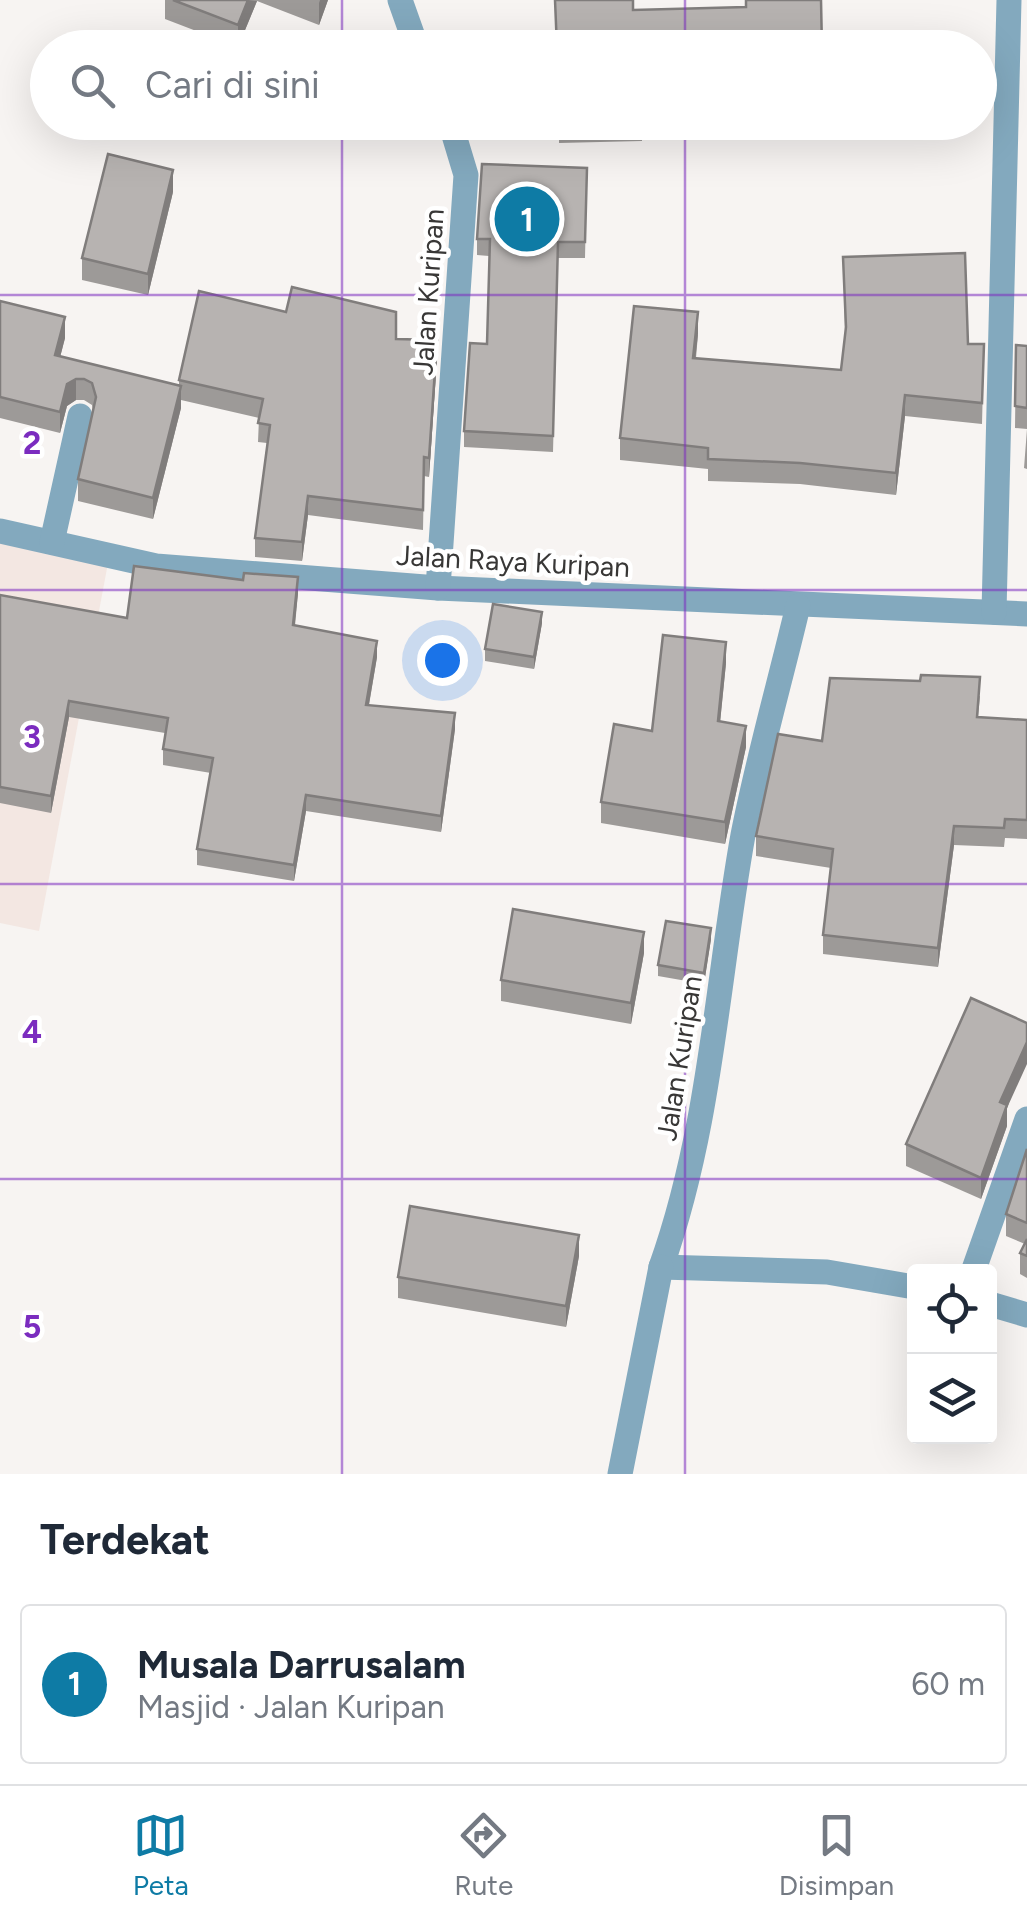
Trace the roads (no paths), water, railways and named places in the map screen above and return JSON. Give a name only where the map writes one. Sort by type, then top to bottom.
[{"type":"street","points":[[400,0],[411,30]]},
{"type":"street","points":[[994,612],[1016,83],[1008,0]]},
{"type":"street","name":"Jalan Kuripan","points":[[438,588],[466,175],[455,140]]},
{"type":"street","points":[[52,542],[80,416]]},
{"type":"street","name":"Jalan Raya Kuripan","points":[[0,530],[156,566],[438,588],[1027,614]]},
{"type":"street","name":"Jalan Kuripan","points":[[620,1474],[661,1266],[685,1197],[699,1135],[744,834],[798,606]]},
{"type":"street","points":[[977,1264],[1027,1119]]},
{"type":"street","points":[[661,1266],[827,1272],[907,1287]]},
{"type":"street","points":[[997,1306],[1027,1315]]},
{"type":"place","name":"Musala Darrusalam","points":[[527,219]]}]
